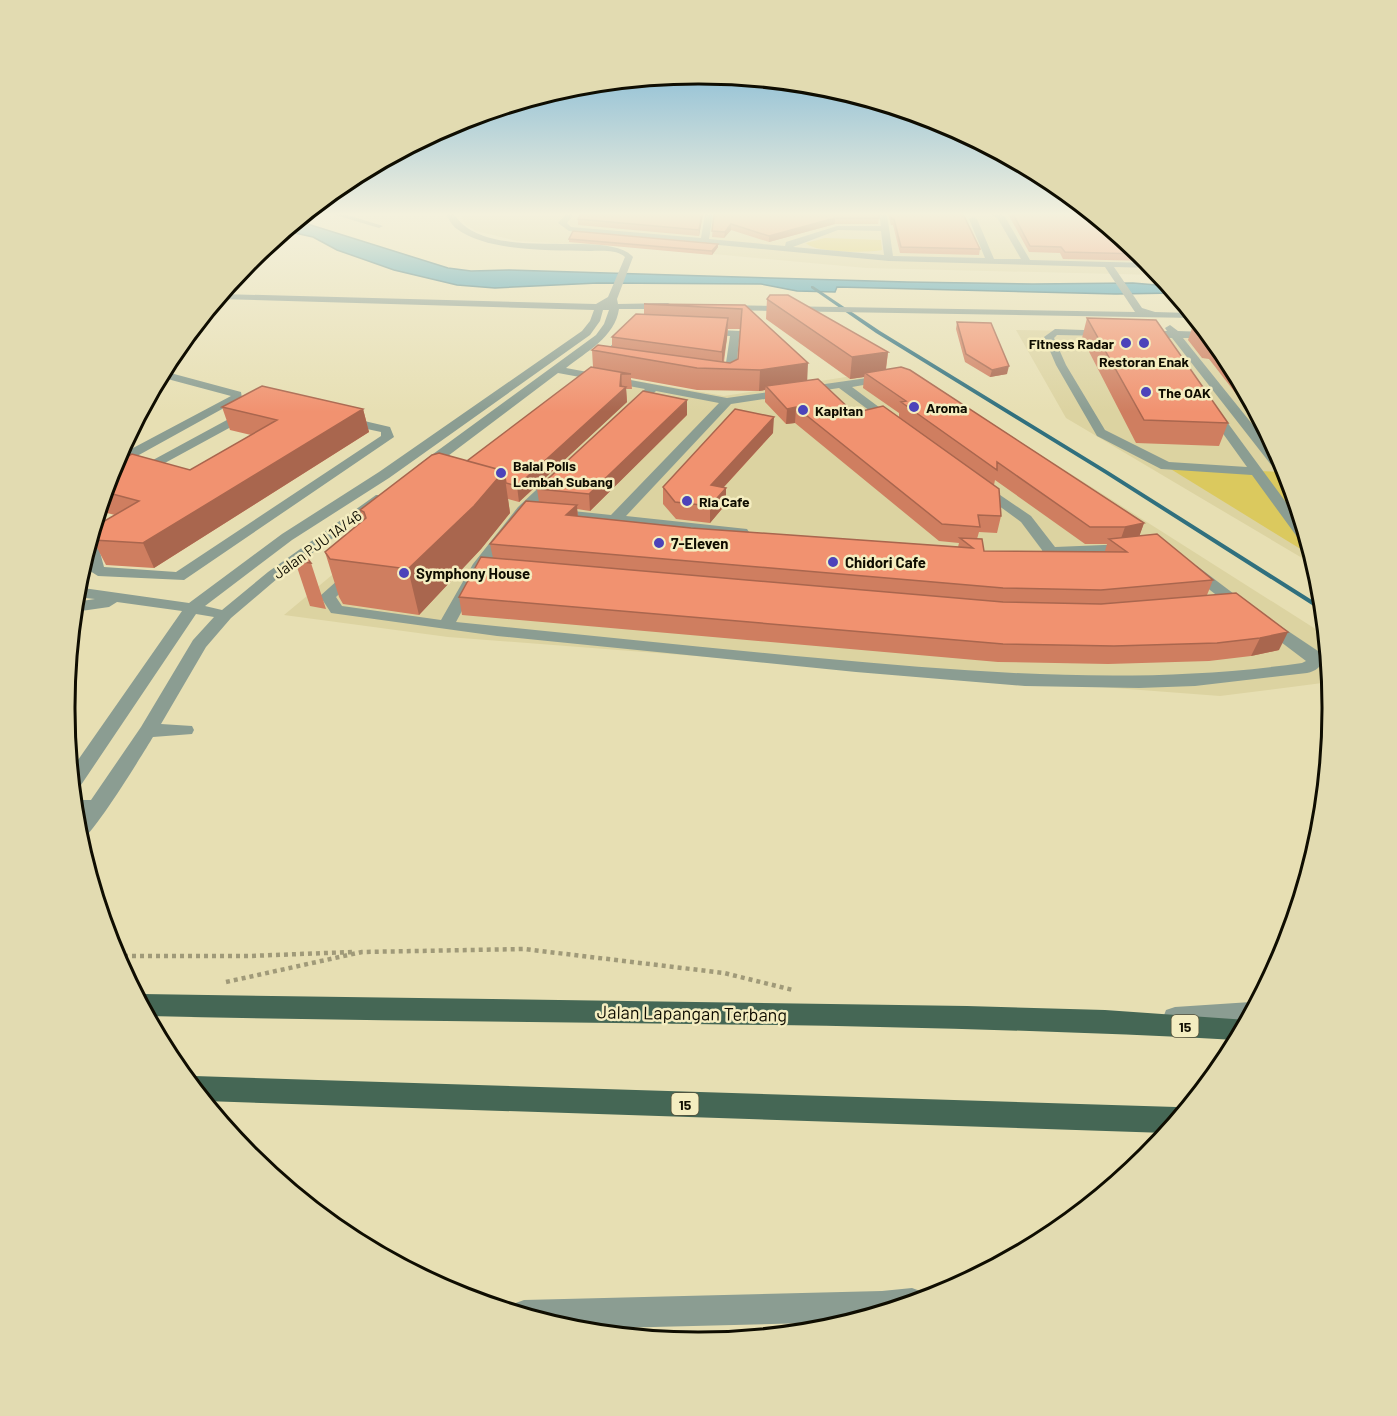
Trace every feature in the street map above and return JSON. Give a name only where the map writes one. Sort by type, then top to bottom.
[{"type":"main road","name":"Jalan Lapangan Terbang","points":[[151,1005],[840,1014],[1128,1022],[1233,1028]]},
{"type":"main road","name":"15","points":[[204,1088],[1166,1120]]},
{"type":"street","name":"Jalan PJU 1A/46","points":[[86,823],[148,731],[199,644],[225,615],[311,547],[600,337],[622,280]]},
{"type":"street","points":[[1117,280],[1136,310]]},
{"type":"street","points":[[230,297],[250,296],[580,307],[613,306],[682,309],[634,310],[613,306]]},
{"type":"street","name":"Jalan PJU 1A/46","points":[[78,774],[192,608],[287,537],[384,475],[586,333],[595,321],[599,307]]},
{"type":"street","points":[[716,310],[1156,318],[1183,317]]},
{"type":"street","points":[[879,313],[1136,310],[1156,318],[1188,322]]},
{"type":"street","points":[[1156,318],[1157,334],[1168,349]]},
{"type":"street","points":[[1156,318],[1174,334],[1266,449]]},
{"type":"street","points":[[578,352],[604,358],[725,381],[729,380],[736,333],[636,328],[604,358]]},
{"type":"street","points":[[1198,335],[1055,332],[1049,337],[1061,365],[1096,429],[1166,466],[1256,471]]},
{"type":"street","points":[[555,369],[581,379],[653,388],[727,401],[899,377]]},
{"type":"street","points":[[128,455],[236,398],[237,394],[171,376]]},
{"type":"street","points":[[842,385],[900,427]]},
{"type":"street","points":[[618,420],[653,388]]},
{"type":"street","points":[[614,520],[727,401]]},
{"type":"street","points":[[1206,401],[1293,522]]},
{"type":"street","points":[[126,478],[257,407]]},
{"type":"street","points":[[94,556],[98,571],[179,577],[280,512],[388,437],[386,430],[332,417]]},
{"type":"street","points":[[446,626],[478,567],[517,508],[566,469]]},
{"type":"street","points":[[384,475],[406,480]]},
{"type":"street","points":[[968,477],[1026,519],[1052,552]]},
{"type":"street","points":[[517,508],[754,534]]},
{"type":"street","points":[[280,512],[313,520]]},
{"type":"street","points":[[257,527],[287,537]]},
{"type":"street","points":[[1030,552],[1119,550],[1139,546]]},
{"type":"street","points":[[311,547],[331,552]]},
{"type":"street","points":[[361,567],[328,596],[337,610],[446,626],[1008,681],[1125,682],[1255,677],[1307,668],[1314,663],[1315,657],[1236,603],[1176,557]]},
{"type":"street","points":[[478,567],[501,569]]},
{"type":"street","points":[[86,593],[192,608],[225,615]]},
{"type":"street","points":[[84,605],[125,599]]},
{"type":"street","points":[[1213,605],[1236,603]]},
{"type":"street","points":[[148,731],[185,730]]},
{"type":"street","points":[[83,807],[98,807]]},
{"type":"street","points":[[1128,1022],[1242,1014]]},
{"type":"street","points":[[554,1314],[868,1307]]},
{"type":"path","points":[[126,956],[249,956],[524,949],[724,973],[803,993]]},
{"type":"path","points":[[218,985],[238,978],[363,952]]},
{"type":"shaded area","points":[[1016,330],[1196,333],[1217,362],[1258,432],[1275,469],[1304,559],[1066,418]]},
{"type":"shaded area","points":[[904,368],[1317,630],[1321,683],[1220,696],[448,637],[284,615],[445,481],[586,372],[724,396]]},
{"type":"shaded area","points":[[1169,468],[1276,472],[1302,550]]},
{"type":"water","points":[[436,280],[1133,283],[1156,285],[1163,293],[837,287],[835,292],[797,291],[761,284],[598,283],[495,288],[457,285]]},
{"type":"building","points":[[770,295],[788,295],[888,352],[852,357],[767,299]]},
{"type":"building","points":[[644,304],[745,305],[808,363],[760,370],[697,368],[592,350],[598,345],[730,363],[738,359],[742,309]]},
{"type":"building","points":[[636,314],[728,318],[722,352],[612,337]]},
{"type":"building","points":[[1087,318],[1156,320],[1228,423],[1144,420]]},
{"type":"building","points":[[957,322],[991,323],[1009,366],[992,370],[966,354]]},
{"type":"building","points":[[591,367],[631,374],[621,374],[620,386],[626,387],[517,486],[506,483],[504,471],[467,461]]},
{"type":"building","points":[[901,367],[910,370],[1144,523],[1125,527],[1090,527],[997,462],[997,470],[901,402],[906,401],[865,373]]},
{"type":"building","points":[[818,379],[854,413],[883,406],[999,489],[1001,516],[978,515],[980,527],[942,524],[796,407],[787,409],[766,386]]},
{"type":"building","points":[[262,386],[363,409],[143,543],[98,540],[104,521],[139,501],[113,494],[128,456],[132,454],[190,470],[277,420],[222,407]]},
{"type":"building","points":[[643,391],[687,400],[589,494],[537,489]]},
{"type":"building","points":[[735,409],[774,417],[711,485],[726,488],[710,506],[675,502],[663,487]]},
{"type":"building","points":[[439,453],[504,471],[474,506],[408,569],[330,559],[325,552],[366,518],[364,512],[360,510],[432,455]]},
{"type":"building","points":[[526,501],[577,505],[566,515],[691,528],[973,548],[960,538],[982,539],[984,551],[1127,552],[1109,539],[1157,534],[1213,580],[1101,590],[1003,588],[490,544]]},
{"type":"building","points":[[304,554],[311,563],[295,561]]},
{"type":"building","points":[[481,557],[1003,602],[1101,604],[1236,593],[1288,632],[1217,643],[1114,646],[1003,644],[459,597]]},
{"type":"waterway","points":[[812,287],[878,332],[1106,472],[1313,604]]},
{"type":"place","name":"Fitness Radar","points":[[1126,343]]},
{"type":"place","name":"Restoran Enak","points":[[1144,343]]},
{"type":"place","name":"The OAK","points":[[1146,392]]},
{"type":"place","name":"Aroma","points":[[914,407]]},
{"type":"place","name":"Kapitan","points":[[803,410]]},
{"type":"place","name":"Balai Polis Lembah Subang","points":[[501,473]]},
{"type":"place","name":"Ria Cafe","points":[[687,501]]},
{"type":"place","name":"7-Eleven","points":[[659,543]]},
{"type":"place","name":"Chidori Cafe","points":[[833,562]]},
{"type":"place","name":"Symphony House","points":[[404,573]]}]
